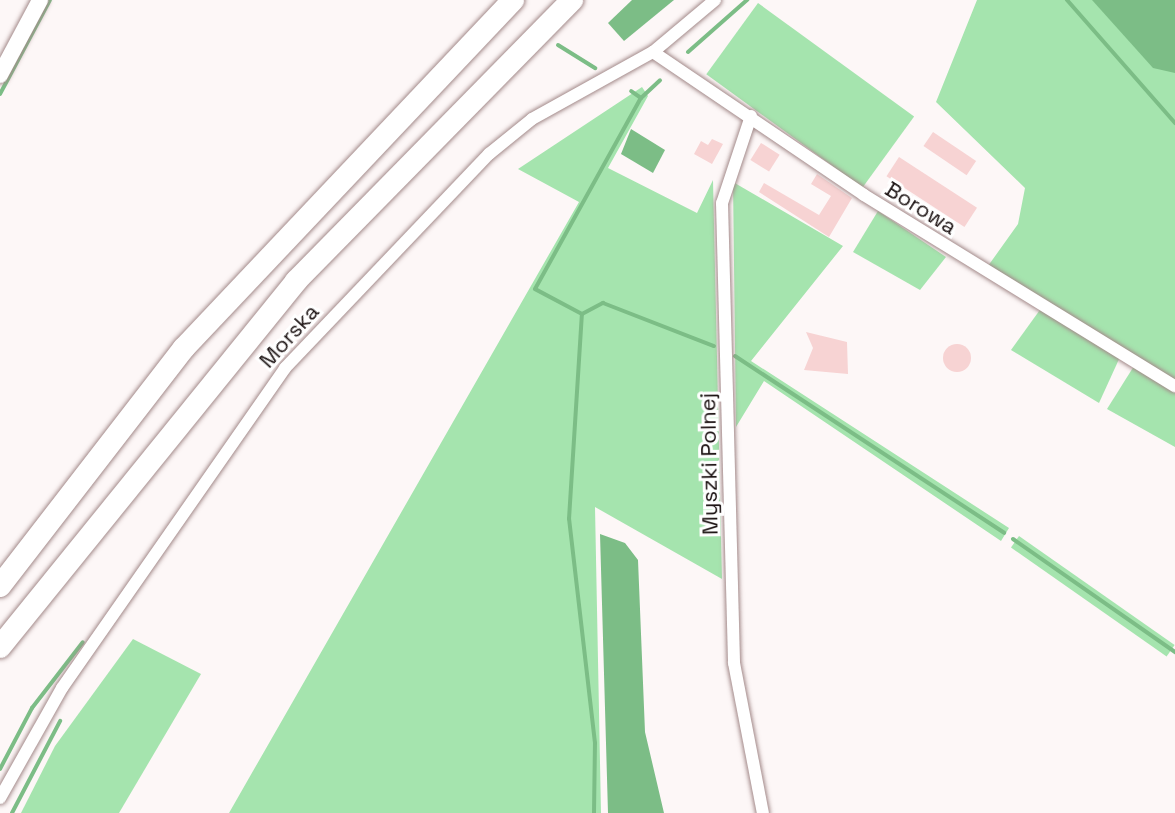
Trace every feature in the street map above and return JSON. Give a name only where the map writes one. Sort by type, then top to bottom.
[{"type":"highway","points":[[0,586],[184,348],[513,0]]},
{"type":"highway","points":[[0,647],[303,272],[572,0]]},
{"type":"street","points":[[0,75],[40,0]]},
{"type":"street","name":"Morska","points":[[0,798],[53,701],[285,368],[495,149],[532,119],[653,52],[715,0]]},
{"type":"street","name":"Borowa","points":[[653,52],[864,195],[1175,386]]},
{"type":"street","name":"Myszki Polnej","points":[[751,116],[722,203],[734,663],[763,813]]},
{"type":"shaded area","points":[[632,0],[674,0],[624,41],[608,23]]},
{"type":"shaded area","points":[[977,0],[1175,0],[1175,381],[988,266],[1018,224],[1025,188],[936,102]]},
{"type":"shaded area","points":[[1092,0],[1175,0],[1175,73],[1153,68]]},
{"type":"shaded area","points":[[758,3],[914,116],[862,188],[706,74]]},
{"type":"shaded area","points":[[642,87],[648,96],[608,168],[697,213],[713,180],[722,579],[595,507],[601,813],[229,813],[579,202],[518,169]]},
{"type":"shaded area","points":[[631,129],[665,150],[653,173],[621,154]]},
{"type":"shaded area","points":[[733,182],[843,246],[751,361],[1009,528],[1001,541],[764,381],[736,427]]},
{"type":"shaded area","points":[[878,211],[946,257],[920,290],[853,252]]},
{"type":"shaded area","points":[[1042,307],[1120,357],[1099,403],[1011,350]]},
{"type":"shaded area","points":[[1134,366],[1175,393],[1175,447],[1107,409]]},
{"type":"shaded area","points":[[600,534],[625,543],[638,560],[645,732],[664,813],[608,813]]},
{"type":"shaded area","points":[[1019,536],[1175,645],[1167,656],[1011,547]]},
{"type":"shaded area","points":[[133,639],[201,674],[119,813],[21,813],[55,746]]},
{"type":"building","points":[[933,132],[976,161],[967,175],[923,146]]},
{"type":"building","points":[[712,139],[723,144],[712,164],[694,154],[701,141],[708,145]]},
{"type":"building","points":[[761,143],[780,155],[769,172],[750,160]]},
{"type":"building","points":[[899,157],[977,208],[964,227],[886,176]]},
{"type":"building","points":[[817,174],[852,198],[829,237],[759,192],[764,183],[819,215],[831,196],[811,184]]},
{"type":"building","points":[[806,332],[847,342],[848,374],[804,370],[813,348]]},
{"type":"building","points":[[957,344],[967,348],[971,358],[967,368],[957,372],[947,368],[943,358],[947,348]]},
{"type":"waterway","points":[[0,94],[50,0]]},
{"type":"waterway","points":[[688,52],[747,0]]},
{"type":"waterway","points":[[1067,0],[1175,123]]},
{"type":"waterway","points":[[558,45],[595,68]]},
{"type":"waterway","points":[[641,98],[660,80]]},
{"type":"waterway","points":[[582,314],[535,289],[641,98],[631,91]]},
{"type":"waterway","points":[[594,813],[595,743],[569,519],[582,314],[603,303],[714,346]]},
{"type":"waterway","points":[[735,356],[1004,533]]},
{"type":"waterway","points":[[1013,539],[1175,652]]},
{"type":"waterway","points":[[0,769],[32,708],[83,642]]},
{"type":"waterway","points":[[12,813],[60,721]]}]
